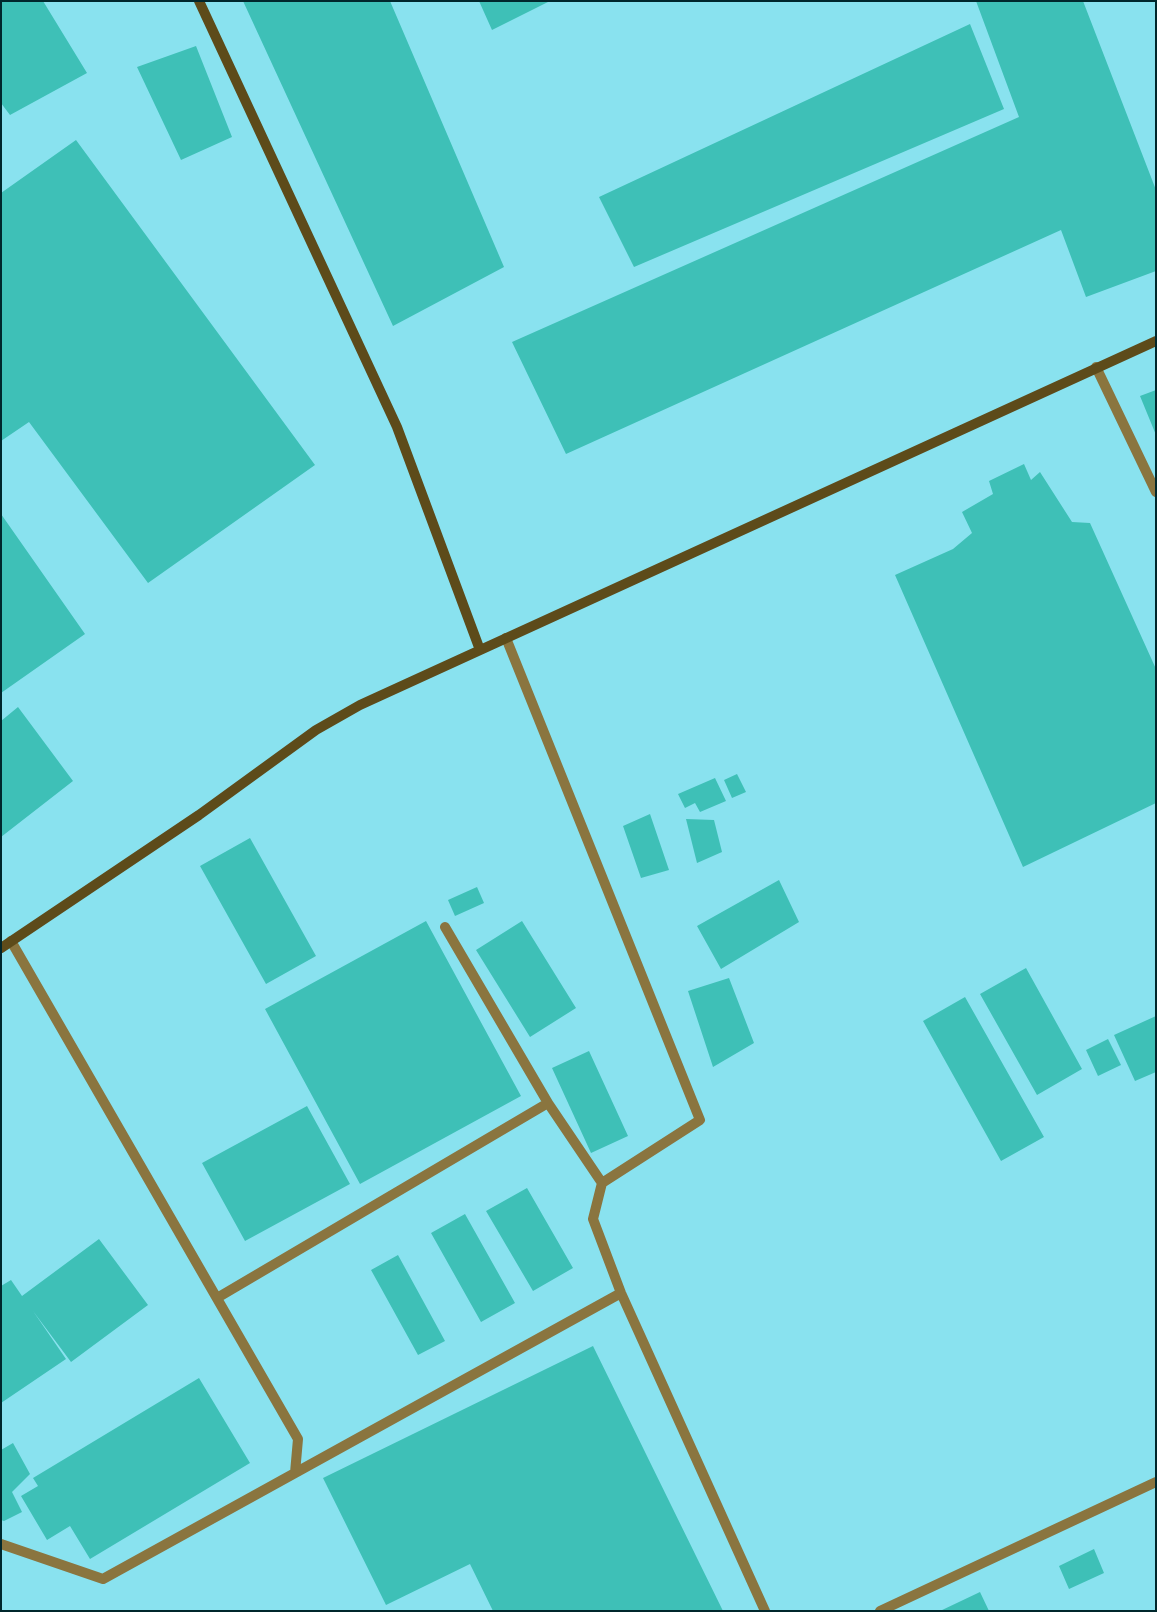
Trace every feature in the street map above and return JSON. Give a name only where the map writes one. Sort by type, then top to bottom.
[{"type":"street","points":[[199,1],[397,427],[480,650]]},
{"type":"street","points":[[1,948],[199,815],[316,730],[360,705],[1096,367],[1156,342]]},
{"type":"street","points":[[1096,367],[1156,492]]},
{"type":"street","points":[[506,638],[700,1120],[602,1184],[593,1219],[621,1293],[764,1611]]},
{"type":"street","points":[[445,927],[548,1103],[602,1184]]},
{"type":"street","points":[[11,941],[298,1438],[295,1473]]},
{"type":"street","points":[[217,1298],[548,1103]]},
{"type":"street","points":[[1,1544],[103,1579],[621,1293]]},
{"type":"street","points":[[880,1611],[1156,1482]]},
{"type":"building","points":[[1,1],[43,1],[87,73],[10,115],[1,103]]},
{"type":"building","points":[[243,1],[390,1],[504,267],[393,326]]},
{"type":"building","points":[[479,1],[550,1],[492,30]]},
{"type":"building","points":[[976,1],[1083,1],[1156,190],[1156,271],[1086,297],[1061,230],[566,454],[512,342],[1019,117]]},
{"type":"building","points":[[970,24],[1004,109],[634,267],[599,197]]},
{"type":"building","points":[[196,46],[232,137],[181,160],[137,67]]},
{"type":"building","points":[[76,140],[315,465],[148,583],[29,422],[1,441],[1,193]]},
{"type":"building","points":[[1156,390],[1156,435],[1140,396]]},
{"type":"building","points":[[1024,464],[1031,480],[1040,472],[1072,522],[1090,523],[1156,669],[1156,803],[1023,867],[895,575],[953,549],[972,533],[962,512],[993,494],[989,481]]},
{"type":"building","points":[[1,514],[85,634],[1,693]]},
{"type":"building","points":[[18,707],[73,781],[1,837],[1,721]]},
{"type":"building","points":[[737,774],[746,792],[732,798],[724,780]]},
{"type":"building","points":[[715,778],[726,801],[700,812],[695,803],[685,808],[678,794]]},
{"type":"building","points":[[650,814],[669,870],[641,878],[623,826]]},
{"type":"building","points":[[686,819],[714,820],[722,852],[697,863]]},
{"type":"building","points":[[250,838],[316,956],[266,984],[200,866]]},
{"type":"building","points":[[779,880],[799,922],[721,969],[697,926]]},
{"type":"building","points":[[477,887],[484,903],[455,916],[448,900]]},
{"type":"building","points":[[426,921],[521,1096],[360,1184],[265,1009]]},
{"type":"building","points":[[522,921],[576,1008],[530,1037],[476,950]]},
{"type":"building","points":[[1026,968],[1082,1069],[1037,1095],[980,994]]},
{"type":"building","points":[[729,978],[754,1043],[713,1067],[688,991]]},
{"type":"building","points":[[965,997],[1044,1137],[1001,1161],[923,1021]]},
{"type":"building","points":[[1156,1016],[1156,1072],[1135,1081],[1114,1035]]},
{"type":"building","points":[[1108,1039],[1121,1065],[1098,1076],[1086,1050]]},
{"type":"building","points":[[589,1051],[628,1136],[591,1153],[552,1068]]},
{"type":"building","points":[[307,1106],[350,1184],[245,1241],[202,1163]]},
{"type":"building","points":[[527,1188],[573,1268],[533,1291],[486,1211]]},
{"type":"building","points":[[465,1214],[515,1303],[481,1322],[431,1233]]},
{"type":"building","points":[[99,1239],[148,1305],[71,1362],[33,1311],[66,1359],[1,1403],[1,1286],[11,1280],[22,1296]]},
{"type":"building","points":[[398,1255],[445,1341],[418,1355],[371,1270]]},
{"type":"building","points":[[593,1346],[723,1611],[493,1611],[470,1564],[386,1605],[323,1478]]},
{"type":"building","points":[[199,1378],[250,1463],[90,1559],[70,1526],[47,1540],[21,1496],[38,1486],[33,1478]]},
{"type":"building","points":[[13,1443],[30,1474],[12,1492],[22,1512],[4,1521],[1,1520],[1,1450]]},
{"type":"building","points":[[1094,1549],[1104,1573],[1069,1589],[1059,1566]]},
{"type":"building","points":[[980,1592],[989,1611],[940,1611]]}]
